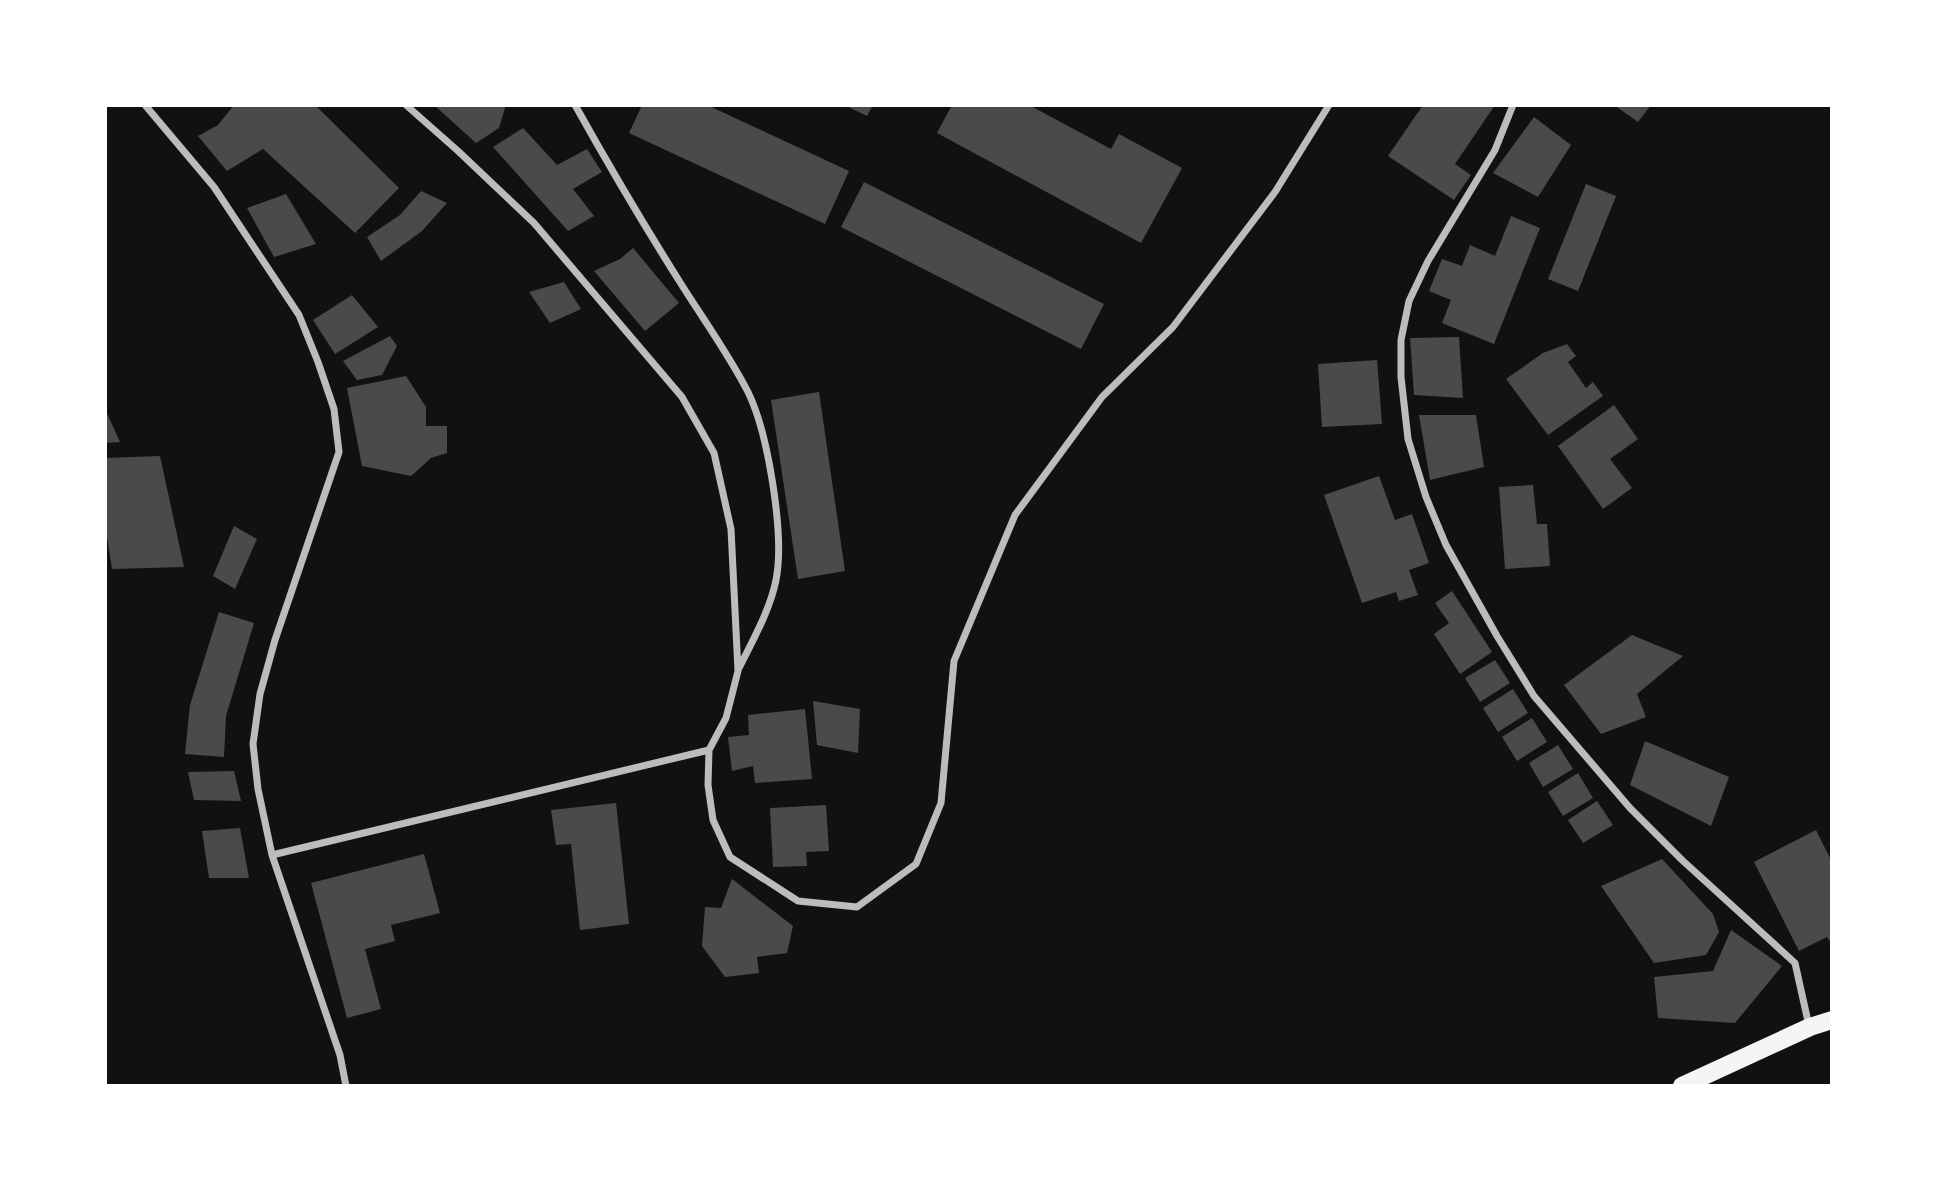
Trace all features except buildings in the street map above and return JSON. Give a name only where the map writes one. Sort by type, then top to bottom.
[{"type":"main road","points":[[1682,1086],[1822,1023]]},
{"type":"street","points":[[145,105],[214,187],[299,315],[334,409],[339,452],[260,694],[253,744],[258,789],[272,855],[340,1055],[346,1086]]},
{"type":"street","points":[[406,105],[458,150],[534,223],[664,375],[688,408],[714,453],[731,529],[738,671]]},
{"type":"street","points":[[575,105],[641,219],[749,393],[764,441],[775,500],[779,545],[776,580],[764,615],[738,671],[726,718],[709,750],[708,785],[713,820],[730,857],[797,901],[858,907],[916,864],[941,803],[954,661],[1015,515],[1102,397],[1174,327],[1275,192],[1329,105]]},
{"type":"street","points":[[1513,105],[1495,150],[1428,261],[1409,301],[1401,340],[1401,377],[1408,439],[1426,498],[1446,545],[1534,696],[1630,808],[1682,860],[1795,963],[1822,1023]]},
{"type":"street","points":[[272,855],[709,750]]}]
